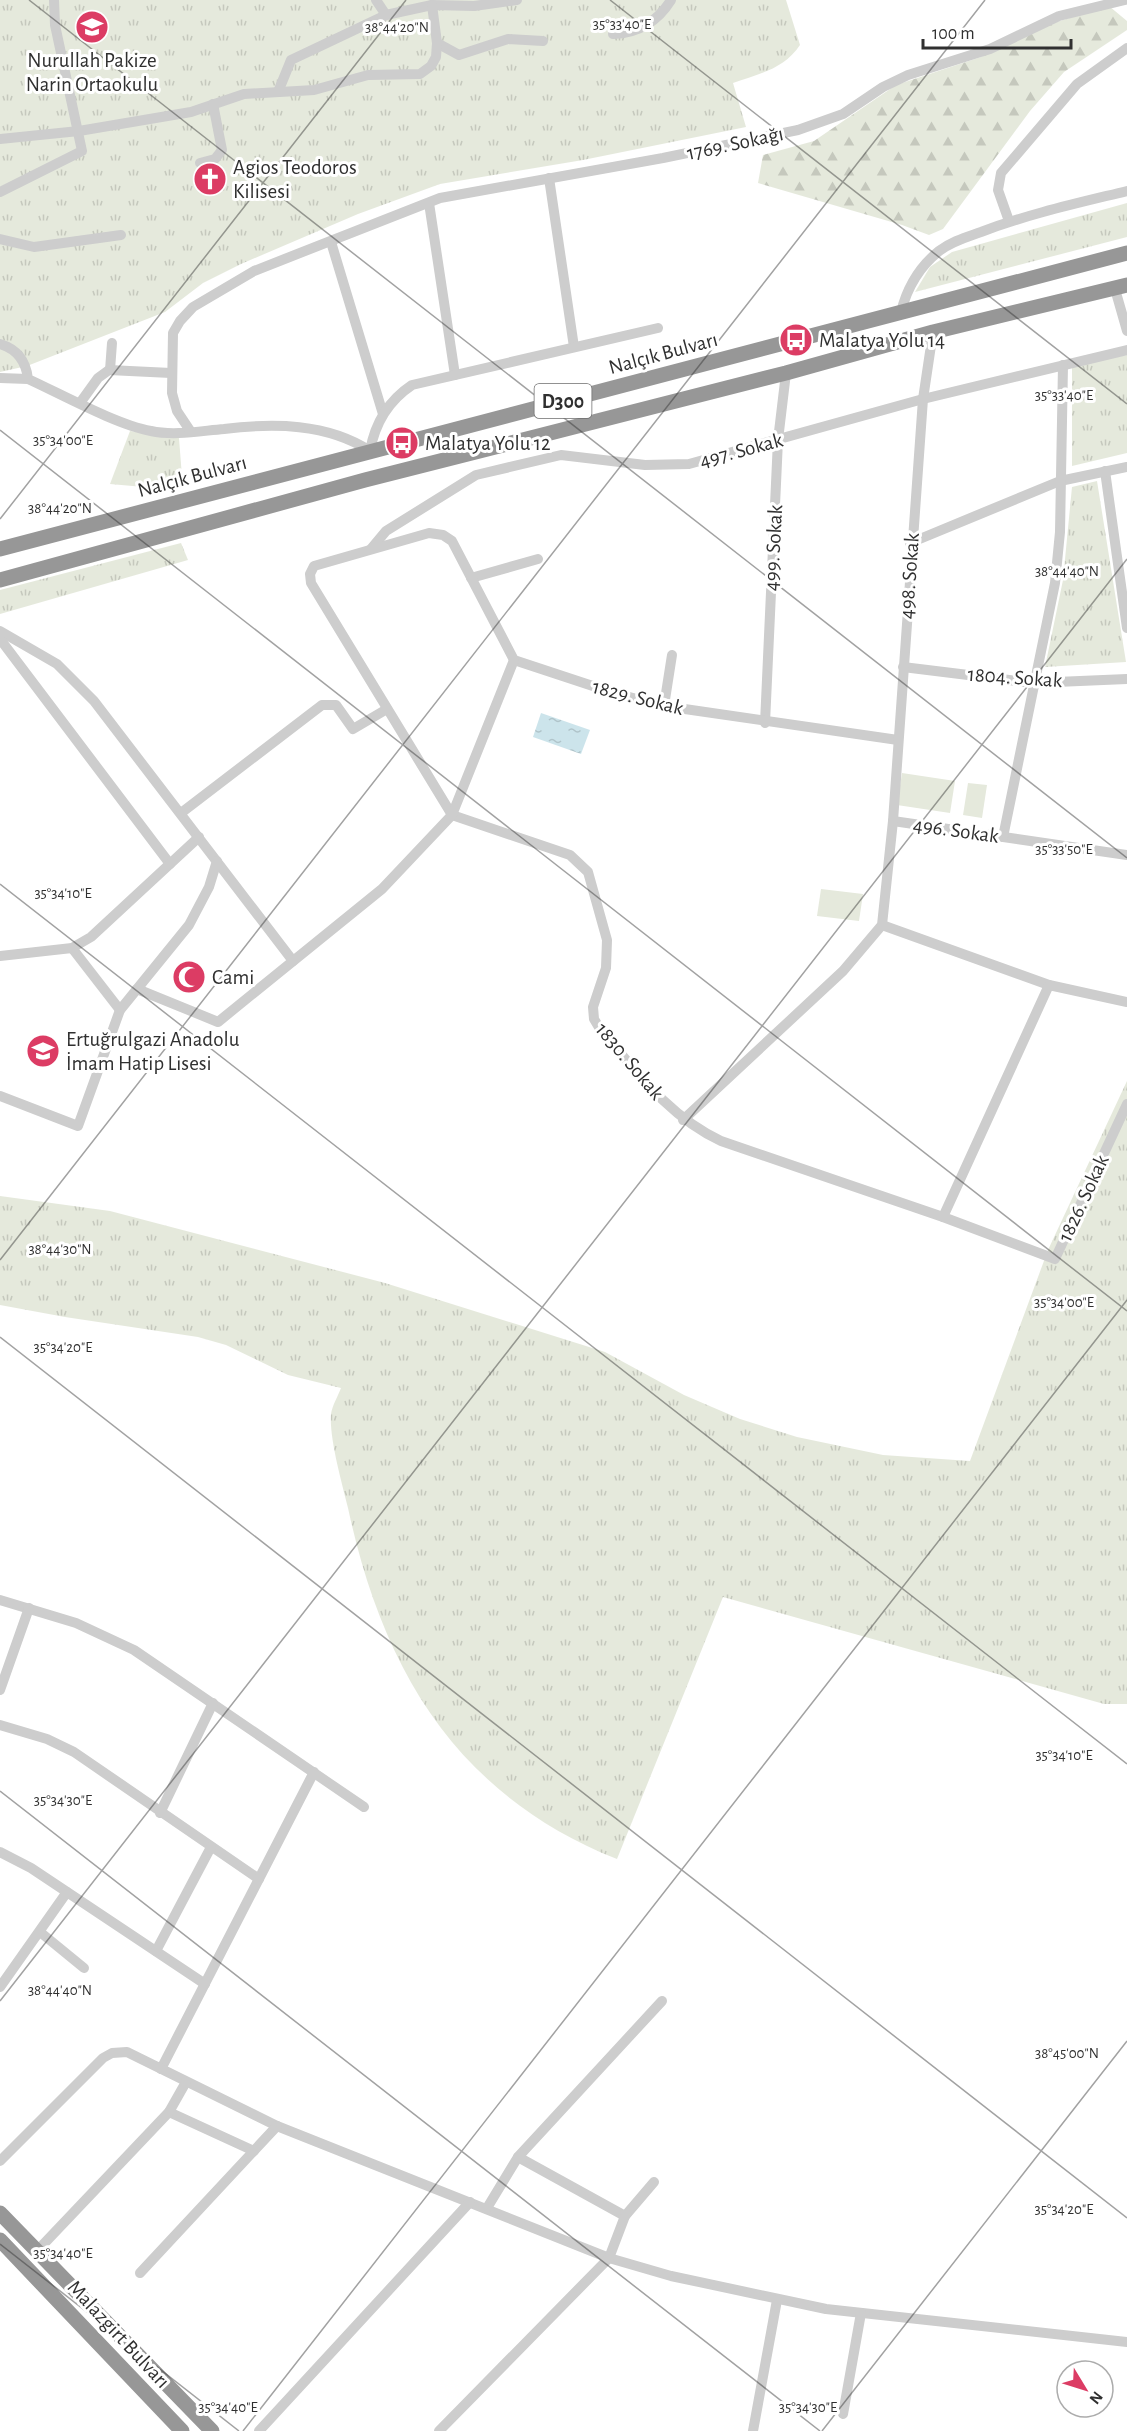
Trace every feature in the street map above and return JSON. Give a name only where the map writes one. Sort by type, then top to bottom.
[{"type":"highway","name":"Nalçık Bulvarı","points":[[0,549],[1127,253]]},
{"type":"highway","name":"D300","points":[[0,580],[365,480],[786,373],[933,332],[1121,287]]},
{"type":"highway","name":"Malazgirt Bulvarı","points":[[0,2213],[212,2431]]},
{"type":"highway","name":"Malazgirt Bulvarı","points":[[0,2240],[182,2431]]},
{"type":"street","points":[[0,192],[82,152],[55,24],[54,0]]},
{"type":"street","points":[[376,0],[386,15]]},
{"type":"street","points":[[278,92],[291,60],[386,15],[432,5],[474,6],[518,0]]},
{"type":"street","points":[[613,34],[637,30],[651,22],[671,0]]},
{"type":"street","name":"1769. Sokağı","points":[[191,432],[180,418],[174,402],[171,339],[176,327],[188,311],[254,271],[440,198],[798,130],[843,114],[883,87],[908,75],[990,49],[1059,16],[1125,0]]},
{"type":"street","points":[[0,139],[79,131],[191,112],[244,94],[314,90],[368,75],[420,74],[434,62],[437,42],[432,5]]},
{"type":"street","points":[[437,42],[459,55],[508,39],[543,40]]},
{"type":"street","points":[[1009,221],[998,190],[1001,173],[1077,84],[1127,48]]},
{"type":"street","points":[[200,164],[215,159],[222,150],[213,104]]},
{"type":"street","points":[[549,178],[574,347]]},
{"type":"street","points":[[901,312],[912,282],[932,257],[950,244],[1009,221],[1127,191]]},
{"type":"street","points":[[429,203],[455,375]]},
{"type":"street","points":[[0,239],[34,247],[121,235]]},
{"type":"street","points":[[331,242],[383,414]]},
{"type":"street","points":[[1121,287],[1127,331]]},
{"type":"street","points":[[0,378],[28,379],[149,431],[191,432],[255,426],[292,427],[332,433],[370,451],[375,429],[383,414],[398,395],[412,385],[658,328]]},
{"type":"street","name":"498. Sokak","points":[[882,925],[893,821],[910,543],[923,399],[933,332]]},
{"type":"street","points":[[110,370],[112,343]]},
{"type":"street","points":[[0,344],[10,347],[20,356],[28,379]]},
{"type":"street","name":"497. Sokak","points":[[371,550],[386,531],[476,475],[561,455],[645,465],[689,464],[923,399],[1127,350]]},
{"type":"street","points":[[1003,837],[1055,583],[1060,532],[1059,481],[1063,365]]},
{"type":"street","points":[[80,403],[98,378],[110,370],[171,374]]},
{"type":"street","name":"499. Sokak","points":[[765,723],[778,440],[786,373]]},
{"type":"street","points":[[910,543],[1059,481],[1127,467]]},
{"type":"street","points":[[1105,471],[1127,628]]},
{"type":"street","points":[[137,989],[218,1022],[382,888],[452,815],[514,660],[452,541],[443,535],[429,532],[314,566],[309,577],[452,815]]},
{"type":"street","points":[[471,578],[538,559]]},
{"type":"street","points":[[0,631],[36,649],[65,670],[94,701],[293,961]]},
{"type":"street","points":[[1,643],[170,864]]},
{"type":"street","points":[[664,706],[672,655]]},
{"type":"street","name":"1829. Sokak","points":[[514,660],[614,693],[664,706],[765,723],[898,740]]},
{"type":"street","name":"1804. Sokak","points":[[903,667],[1033,683],[1127,679]]},
{"type":"street","points":[[181,813],[322,705],[336,705],[353,729],[387,709]]},
{"type":"street","name":"1830. Sokak","points":[[452,815],[564,853],[585,867],[604,924],[608,948],[603,977],[594,1000],[594,1019],[662,1101],[683,1120],[721,1141],[943,1217],[1055,1259]]},
{"type":"street","name":"496. Sokak","points":[[893,821],[1127,855]]},
{"type":"street","points":[[0,956],[72,948],[91,937],[199,837]]},
{"type":"street","points":[[0,1096],[78,1126],[120,1010],[193,919],[209,887],[217,861]]},
{"type":"street","points":[[683,1120],[843,971],[882,925],[1049,985],[1127,1002]]},
{"type":"street","points":[[72,948],[120,1010]]},
{"type":"street","points":[[943,1217],[1049,985]]},
{"type":"street","name":"1826. Sokak","points":[[1055,1259],[1127,1104]]},
{"type":"street","points":[[0,1600],[76,1623],[115,1640],[153,1661],[364,1807]]},
{"type":"street","points":[[0,1690],[29,1608]]},
{"type":"street","points":[[160,1813],[213,1703]]},
{"type":"street","points":[[0,1725],[38,1735],[61,1745],[260,1879]]},
{"type":"street","points":[[160,2069],[314,1772]]},
{"type":"street","points":[[156,1951],[211,1847]]},
{"type":"street","points":[[0,1852],[67,1892],[206,1984]]},
{"type":"street","points":[[0,1988],[67,1892]]},
{"type":"street","points":[[40,1932],[84,1968]]},
{"type":"street","points":[[487,2208],[518,2157],[662,2001]]},
{"type":"street","points":[[0,2161],[107,2055],[127,2052],[277,2126],[609,2258],[694,2282],[777,2300],[861,2313],[1127,2342]]},
{"type":"street","points":[[37,2251],[169,2112],[186,2082]]},
{"type":"street","points":[[169,2112],[254,2151]]},
{"type":"street","points":[[140,2273],[277,2126]]},
{"type":"street","points":[[518,2157],[626,2216]]},
{"type":"street","points":[[439,2431],[609,2258],[626,2216],[654,2182]]},
{"type":"street","points":[[259,2431],[470,2202]]},
{"type":"street","points":[[753,2431],[777,2300]]},
{"type":"street","points":[[843,2414],[861,2313]]},
{"type":"green space","points":[[0,0],[786,0],[800,45],[779,65],[733,83],[746,127],[583,160],[440,184],[358,214],[241,264],[203,283],[165,312],[27,366],[0,372]]},
{"type":"green space","points":[[1109,6],[1127,21],[1127,30],[1064,72],[1030,111],[943,229],[929,235],[758,183],[763,155],[814,141],[896,85],[981,57],[1040,27]]},
{"type":"green space","points":[[1127,203],[1127,237],[915,292],[930,267],[952,252]]},
{"type":"green space","points":[[1127,355],[1127,453],[1072,466],[1072,365]]},
{"type":"green space","points":[[130,431],[179,438],[182,477],[144,487],[110,484]]},
{"type":"green space","points":[[1097,481],[1126,662],[1045,667],[1063,580],[1072,487]]},
{"type":"green space","points":[[181,543],[188,560],[0,614],[0,590]]},
{"type":"green space","points":[[902,773],[955,781],[950,813],[897,805]]},
{"type":"green space","points":[[968,783],[987,785],[982,818],[963,815]]},
{"type":"green space","points":[[821,889],[863,894],[859,921],[817,916]]},
{"type":"green space","points":[[1127,1081],[1127,1704],[1104,1704],[723,1597],[617,1859],[561,1832],[512,1800],[471,1763],[436,1721],[406,1674],[382,1623],[363,1567],[339,1474],[331,1414],[341,1388],[288,1375],[226,1345],[198,1337],[0,1305],[0,1196],[110,1211],[385,1283],[605,1352],[684,1395],[740,1419],[797,1437],[883,1455],[970,1461],[1048,1250]]},
{"type":"water","points":[[541,713],[590,730],[581,754],[533,737]]},
{"type":"place","name":"Nurullah Pakize Narin Ortaokulu","points":[[92,27]]},
{"type":"place","name":"Agios Teodoros Kilisesi","points":[[210,179]]},
{"type":"place","name":"Malatya Yolu 14","points":[[796,340]]},
{"type":"place","name":"Malatya Yolu 12","points":[[402,443]]},
{"type":"place","name":"Cami","points":[[189,977]]},
{"type":"place","name":"Ertuğrulgazi Anadolu İmam Hatip Lisesi","points":[[43,1051]]}]
